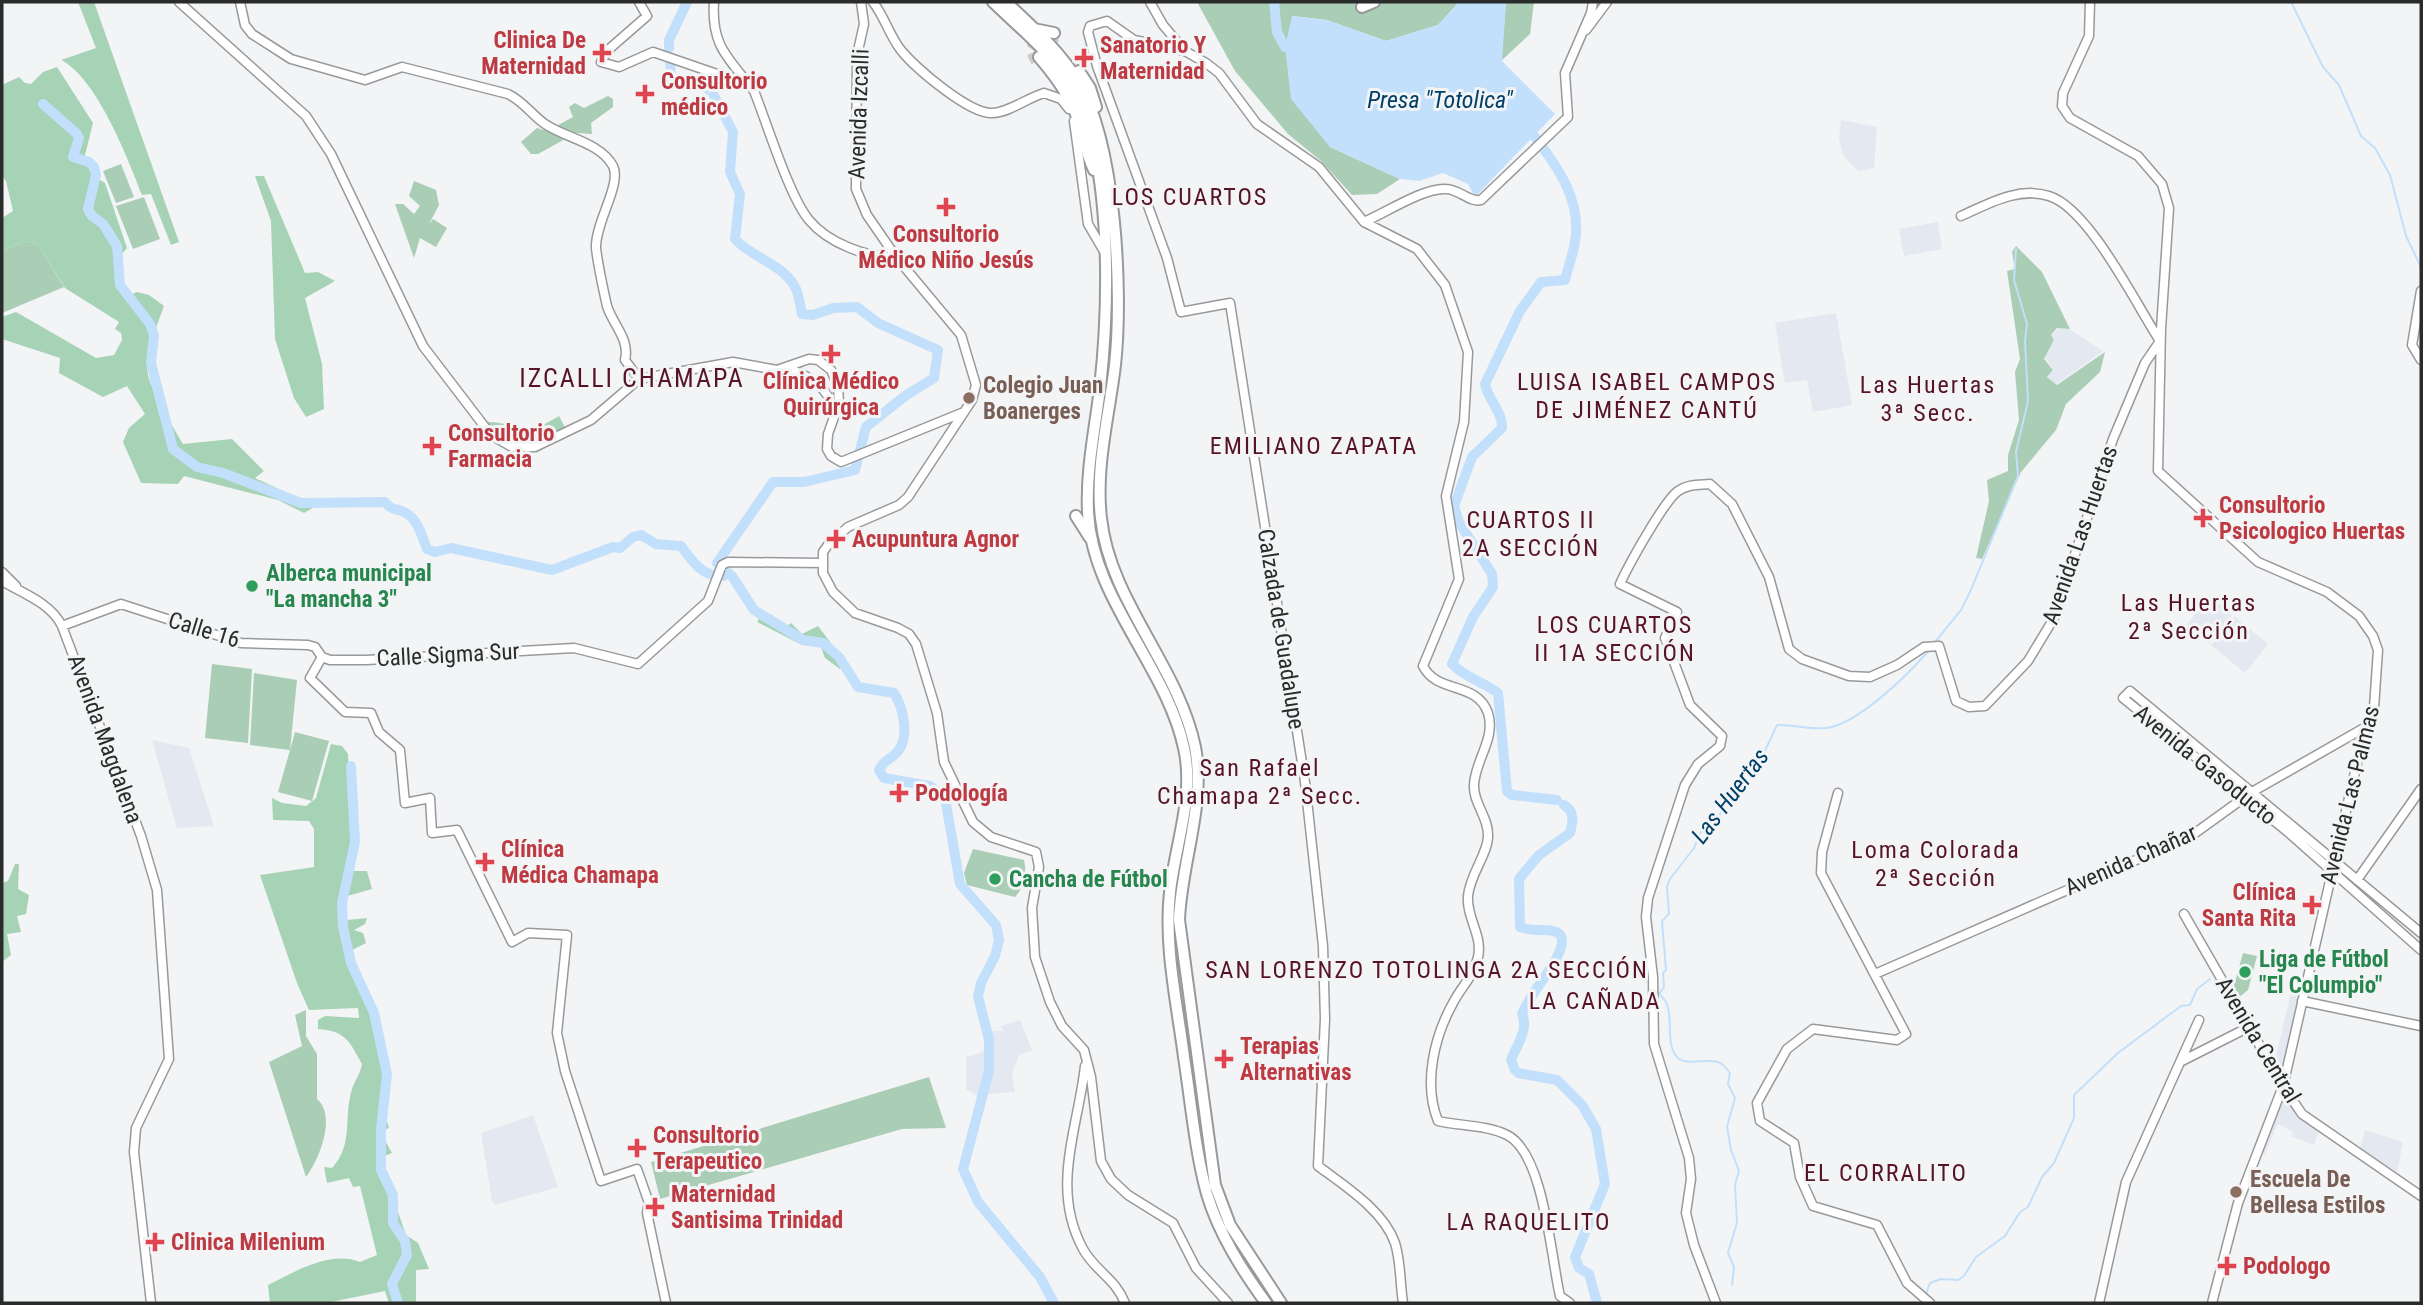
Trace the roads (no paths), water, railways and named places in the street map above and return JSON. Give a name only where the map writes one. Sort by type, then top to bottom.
[{"type":"highway","points":[[993,2],[1069,82],[1082,108],[1094,146],[1106,253],[1108,283],[1102,385],[1107,389],[1115,359]]},
{"type":"highway","points":[[1006,2],[1034,29],[1077,80],[1097,124]]},
{"type":"highway","points":[[1362,6],[1374,2]]},
{"type":"highway","points":[[1034,29],[1055,38],[1092,93],[1103,146],[1118,292],[1115,359],[1087,475],[1092,542]]},
{"type":"highway","points":[[1036,45],[1037,56],[1058,79],[1071,101],[1086,152],[1097,175]]},
{"type":"highway","points":[[1037,62],[1054,80],[1061,99]]},
{"type":"highway","points":[[1103,358],[1100,516],[1105,544],[1123,591],[1171,682],[1189,725],[1198,765],[1197,792],[1180,890],[1179,920],[1216,1185],[1230,1224],[1281,1303]]},
{"type":"highway","points":[[1076,516],[1092,542],[1113,597],[1164,689],[1184,748],[1186,791],[1168,919],[1194,1125],[1208,1194],[1218,1220],[1245,1275],[1266,1303]]},
{"type":"highway","points":[[1266,1281],[1291,1303]]},
{"type":"street","points":[[178,2],[306,116],[331,154],[423,346],[491,435],[512,447],[535,447],[590,420],[639,379],[733,362],[768,370],[787,368],[799,360],[809,359],[818,360],[831,370],[839,394],[827,449],[831,456],[841,462],[964,412]]},
{"type":"street","points":[[240,2],[245,25],[252,34],[292,59],[365,80],[402,67],[508,94],[518,98],[544,123],[607,158],[614,168],[614,184],[598,223],[597,250],[607,305],[626,344],[625,360],[639,379]]},
{"type":"street","points":[[639,2],[647,16],[630,34],[608,50],[601,62],[624,66],[653,52],[750,85]]},
{"type":"street","points":[[714,2],[720,50],[750,85],[807,218],[844,244],[869,255],[896,257]]},
{"type":"street","name":"Avenida Izcalli","points":[[823,563],[824,552],[834,537],[908,497],[964,412],[976,385],[961,335],[896,257],[867,215],[856,189],[857,55],[864,24],[861,2]]},
{"type":"street","name":"Avenida Izcalli","points":[[873,2],[902,51],[954,95],[982,112],[1000,112],[1044,93],[1061,99]]},
{"type":"street","points":[[1150,2],[1163,25],[1185,51],[1219,73],[1257,124],[1319,167],[1364,222],[1408,244],[1432,265],[1445,285],[1468,352],[1464,422],[1446,496],[1449,528],[1457,552],[1454,559],[1459,579],[1423,666],[1440,682],[1474,693],[1487,710],[1490,724],[1488,741],[1474,785],[1488,833],[1471,879],[1468,907],[1479,954],[1469,980],[1450,1010],[1436,1048],[1431,1085],[1438,1121],[1492,1130],[1514,1139],[1540,1186],[1560,1296],[1570,1303]]},
{"type":"street","points":[[1364,222],[1437,189],[1454,190],[1474,201],[1482,200],[1568,117],[1565,73],[1593,2]]},
{"type":"street","points":[[1583,32],[1607,2]]},
{"type":"street","name":"Avenida Las Huertas","points":[[1716,1302],[1691,1234],[1686,1213],[1691,1179],[1689,1158],[1654,1044],[1653,977],[1646,917],[1648,898],[1685,785],[1698,764],[1720,747],[1722,736],[1690,705],[1665,638],[1677,612],[1620,584],[1628,565],[1676,492],[1691,485],[1710,484],[1732,504],[1769,577],[1789,649],[1802,659],[1849,676],[1870,677],[1934,645],[1941,649],[1954,697],[1961,705],[1969,707],[1990,704],[2028,661],[2054,618],[2113,439],[2144,363],[2160,341],[2169,239],[2169,208],[2162,184],[2131,150],[2070,118],[2062,106],[2063,93],[2089,36],[2090,2]]},
{"type":"street","points":[[1092,93],[1107,90],[1097,66],[1088,29],[1102,21],[1111,23],[1134,40],[1185,51]]},
{"type":"street","name":"Calzada de Guadalupe","points":[[1107,90],[1143,198],[1167,258],[1181,312],[1230,303],[1305,782],[1321,925],[1325,1019],[1318,1166],[1356,1196],[1390,1234],[1397,1253],[1402,1303]]},
{"type":"street","points":[[1061,99],[1069,108],[1082,137]]},
{"type":"street","points":[[1075,124],[1088,224],[1106,253]]},
{"type":"street","points":[[1961,216],[2011,196],[2031,193],[2057,199],[2081,220],[2102,248],[2160,341]]},
{"type":"street","points":[[2421,290],[2412,345],[2421,360]]},
{"type":"street","name":"Avenida Las Palmas","points":[[2160,341],[2158,471],[2258,562],[2327,592],[2359,616],[2373,636],[2378,650],[2374,722],[2360,750],[2283,1086],[2238,1203],[2212,1303]]},
{"type":"street","points":[[787,368],[816,383],[830,397],[836,414]]},
{"type":"street","name":"Calle Sigma Sur","points":[[322,657],[366,660],[574,648],[638,664],[708,601],[716,587],[722,565],[738,562],[823,563]]},
{"type":"street","points":[[823,563],[827,583],[840,600],[855,613],[898,628],[909,635],[916,645],[937,713],[944,762],[972,822],[982,832],[1036,852],[1039,867],[1032,908],[1035,957],[1050,1002],[1062,1026],[1084,1051],[1097,1142],[1107,1172],[1128,1195],[1172,1223],[1196,1268],[1228,1303]]},
{"type":"street","name":"Avenida Magdalena","points":[[2,572],[58,618],[62,626],[145,847],[160,912],[169,1059],[136,1128],[138,1180],[152,1303]]},
{"type":"street","name":"Avenida Magdalena","points":[[2,581],[16,586]]},
{"type":"street","name":"Calle 16","points":[[62,626],[121,604],[241,643],[308,645],[315,647],[322,657]]},
{"type":"street","points":[[322,657],[310,678],[345,712],[371,713],[379,732],[400,750],[405,803],[430,798],[432,833],[457,830],[512,942],[528,933],[566,935],[557,1033],[565,1071],[601,1181],[637,1169],[649,1203],[647,1213],[666,1303]]},
{"type":"street","name":"Avenida Gasoducto","points":[[2421,933],[2333,861],[2248,795],[2123,698],[2130,691],[2248,795],[2331,871],[2421,950]]},
{"type":"street","name":"Avenida Chañar","points":[[1875,974],[2191,836],[2248,795],[2374,722]]},
{"type":"street","points":[[2357,880],[2421,789]]},
{"type":"street","points":[[1838,793],[1822,852],[1821,873],[1906,1034],[1897,1040],[1813,1030],[1787,1049],[1757,1103],[1760,1121],[1794,1143],[1800,1177],[1814,1206],[1877,1225],[1908,1283],[1926,1298]]},
{"type":"street","name":"Avenida Central","points":[[2184,914],[2283,1086],[2302,1114],[2421,1196]]},
{"type":"street","points":[[2302,1001],[2421,1026]]},
{"type":"street","points":[[2099,1303],[2126,1182],[2199,1020]]},
{"type":"street","points":[[2179,1063],[2249,1027]]},
{"type":"street","points":[[1086,1059],[1067,1166],[1066,1200],[1085,1252],[1117,1285],[1125,1303]]},
{"type":"water","name":"Presa \"Totolica\"","points":[[1459,2],[1506,2],[1502,61],[1555,114],[1475,197],[1468,184],[1443,173],[1419,181],[1400,179],[1330,147],[1291,99],[1285,47],[1292,16],[1327,20],[1386,41],[1438,25]]},
{"type":"waterway","points":[[669,48],[669,40],[687,2]]},
{"type":"waterway","points":[[1274,2],[1277,32],[1285,47]]},
{"type":"waterway","points":[[2291,2],[2323,67],[2339,85],[2361,136],[2375,148],[2390,175],[2406,236],[2421,267]]},
{"type":"waterway","points":[[670,61],[671,78],[704,86],[712,92],[733,132],[730,172],[740,194],[735,239],[790,279],[795,287],[802,314],[813,315],[833,308],[857,307],[878,323],[938,350],[934,378],[905,396],[866,427],[855,470],[804,482],[773,482],[717,563],[732,576],[754,610],[803,640],[823,643],[839,657],[858,687],[894,693],[902,714],[904,738],[898,751],[879,770],[884,778],[930,786],[945,798],[960,884],[996,925],[999,940],[978,997],[989,1039],[989,1071],[963,1169],[978,1202],[1040,1277],[1054,1303]]},
{"type":"waterway","points":[[43,104],[79,138],[73,157],[89,162],[94,167],[96,175],[88,209],[92,216],[103,224],[117,246],[120,285],[150,324],[154,335],[151,363],[173,449],[197,467],[223,473],[301,503],[385,502],[410,516],[420,530],[427,549],[435,552],[451,548],[552,570],[613,547],[620,548],[633,537],[641,535],[656,544],[681,546],[704,571],[724,576]]},
{"type":"waterway","points":[[1534,136],[1566,185],[1575,212],[1575,242],[1565,280],[1541,282],[1520,311],[1485,384],[1502,422],[1502,428],[1472,457],[1454,506],[1459,522],[1492,574],[1493,587],[1473,617],[1452,664],[1498,693],[1507,791],[1512,795],[1557,800]]},
{"type":"waterway","name":"Las Huertas","points":[[1935,642],[1961,610],[2018,476],[2016,452],[2028,401],[2025,341],[2027,324],[2014,280],[2016,249]]},
{"type":"waterway","name":"Las Huertas","points":[[1732,1285],[1734,1267],[1728,1253],[1737,1223],[1735,1185],[1739,1171],[1731,1150],[1727,1127],[1735,1098],[1728,1084],[1730,1073],[1722,1064],[1713,1061],[1684,1061],[1676,1056],[1672,1048],[1668,1007],[1659,994],[1664,987],[1663,973],[1666,970],[1662,921],[1669,914],[1667,887],[1694,848],[1703,827],[1712,825],[1730,800],[1737,780],[1763,755],[1777,725],[1820,728],[1839,725],[1882,696],[1930,649]]},
{"type":"waterway","points":[[351,766],[355,842],[342,903],[343,927],[351,963],[374,1013],[387,1074],[381,1129],[381,1170],[393,1195],[393,1223],[405,1241],[407,1255],[392,1284],[398,1303]]},
{"type":"waterway","points":[[1515,1070],[1511,1060],[1523,1031],[1522,1014],[1556,959],[1562,939],[1555,931],[1520,927],[1519,879],[1539,855],[1570,833],[1572,814],[1564,805]]},
{"type":"waterway","points":[[1925,1296],[1930,1283],[1941,1279],[1958,1280],[1964,1276],[1976,1257],[2005,1236],[2020,1212],[2028,1207],[2042,1177],[2054,1163],[2074,1118],[2074,1095],[2118,1053],[2181,1006],[2190,1005],[2197,989],[2210,979]]},
{"type":"waterway","points":[[1518,1073],[1557,1080],[1582,1105],[1596,1129],[1605,1184],[1575,1257],[1579,1268],[1589,1274],[1597,1303]]},
{"type":"tunnel","points":[[1036,62],[1030,50],[1035,42],[1048,37],[1056,44]]},
{"type":"place","name":"Clinica De Maternidad","points":[[602,53]]},
{"type":"place","name":"Sanatorio Y Maternidad","points":[[1084,58]]},
{"type":"place","name":"Consultorio médico","points":[[645,94]]},
{"type":"place","name":"Consultorio Médico Niño Jesús","points":[[946,207]]},
{"type":"place","name":"Clínica Médico Quirúrgica","points":[[831,354]]},
{"type":"place","name":"Colegio Juan Boanerges","points":[[969,398]]},
{"type":"place","name":"Consultorio Farmacia","points":[[432,446]]},
{"type":"place","name":"Consultorio Psicologico Huertas","points":[[2203,518]]},
{"type":"place","name":"Acupuntura Agnor","points":[[836,539]]},
{"type":"place","name":"Alberca municipal \"La mancha 3\"","points":[[252,586]]},
{"type":"place","name":"Podología","points":[[899,793]]},
{"type":"place","name":"Clínica Médica Chamapa","points":[[485,862]]},
{"type":"place","name":"Cancha de Fútbol","points":[[995,879]]},
{"type":"place","name":"Clínica Santa Rita","points":[[2312,905]]},
{"type":"place","name":"Liga de Fútbol \"El Columpio\"","points":[[2245,972]]},
{"type":"place","name":"Terapias Alternativas","points":[[1224,1059]]},
{"type":"place","name":"Consultorio Terapeutico","points":[[637,1148]]},
{"type":"place","name":"Escuela De Bellesa Estilos","points":[[2236,1192]]},
{"type":"place","name":"Maternidad Santisima Trinidad","points":[[655,1207]]},
{"type":"place","name":"Clinica Milenium","points":[[155,1242]]},
{"type":"place","name":"Podologo","points":[[2227,1266]]},
{"type":"district","name":"LOS CUARTOS","points":[[1190,197]]},
{"type":"district","name":"IZCALLI CHAMAPA","points":[[632,378]]},
{"type":"district","name":"LUISA ISABEL CAMPOS DE JIMÉNEZ CANTÚ","points":[[1647,396]]},
{"type":"district","name":"Las Huertas 3ª Secc.","points":[[1928,399]]},
{"type":"district","name":"EMILIANO ZAPATA","points":[[1314,446]]},
{"type":"district","name":"CUARTOS II 2A SECCIÓN","points":[[1531,534]]},
{"type":"district","name":"Las Huertas 2ª Sección","points":[[2189,617]]},
{"type":"district","name":"LOS CUARTOS II 1A SECCIÓN","points":[[1615,639]]},
{"type":"district","name":"San Rafael Chamapa 2ª Secc.","points":[[1260,782]]},
{"type":"district","name":"Loma Colorada 2ª Sección","points":[[1936,864]]},
{"type":"district","name":"SAN LORENZO TOTOLINGA 2A SECCIÓN","points":[[1427,970]]},
{"type":"district","name":"LA CAÑADA","points":[[1595,1001]]},
{"type":"district","name":"EL CORRALITO","points":[[1886,1173]]},
{"type":"district","name":"LA RAQUELITO","points":[[1529,1222]]}]
